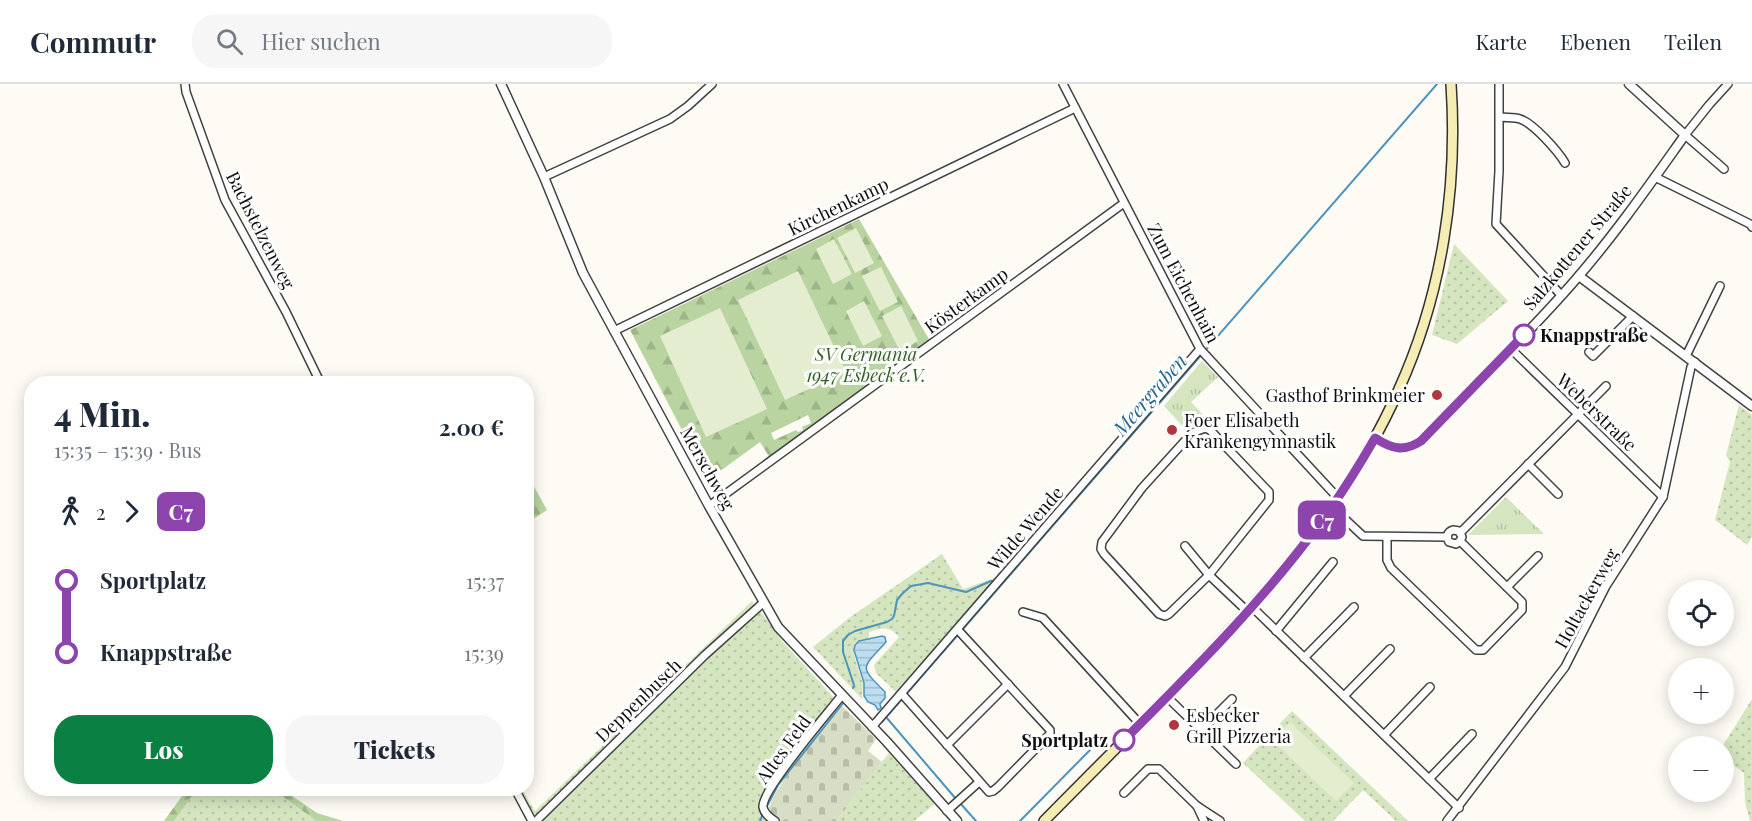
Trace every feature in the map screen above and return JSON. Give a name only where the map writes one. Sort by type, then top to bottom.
[{"type":"main road","points":[[1044,821],[1250,610],[1332,507],[1375,438],[1416,348],[1434,289],[1447,218],[1453,157],[1451,84]]},
{"type":"street","name":"Bachstelzenweg","points":[[185,84],[225,200],[286,312],[317,376]]},
{"type":"street","name":"Merschweg","points":[[501,84],[544,177],[580,266],[709,506],[778,627],[957,821]]},
{"type":"street","points":[[544,177],[670,119],[712,84]]},
{"type":"street","name":"Zum Eichenhain","points":[[1063,84],[1200,349],[1338,498]]},
{"type":"street","points":[[1499,84],[1499,171],[1496,224],[1562,296]]},
{"type":"street","points":[[1629,84],[1724,169]]},
{"type":"street","name":"Salzkottener Straße","points":[[1375,438],[1389,446],[1405,449],[1421,441],[1562,296],[1622,222],[1685,135],[1728,84]]},
{"type":"street","name":"Kirchenkamp","points":[[614,331],[1075,108]]},
{"type":"street","points":[[1500,117],[1519,118],[1528,123],[1558,151],[1565,163]]},
{"type":"street","points":[[1655,177],[1752,227]]},
{"type":"street","name":"Kösterkamp","points":[[709,506],[1124,203]]},
{"type":"street","points":[[1579,276],[1752,406]]},
{"type":"street","points":[[1686,356],[1720,286]]},
{"type":"street","points":[[1589,352],[1593,356],[1633,316]]},
{"type":"street","name":"Wilde Wende","points":[[872,727],[1200,349]]},
{"type":"street","name":"Weberstraße","points":[[1510,349],[1663,497]]},
{"type":"street","name":"Holtackerweg","points":[[1447,821],[1565,667],[1606,586],[1663,497],[1691,367],[1695,362]]},
{"type":"street","points":[[1460,533],[1606,386]]},
{"type":"street","points":[[1205,428],[1210,430],[1269,492],[1270,496],[1209,575],[1165,616],[1159,614],[1101,549],[1102,542],[1142,488],[1192,433],[1205,428]]},
{"type":"street","points":[[1528,464],[1558,494]]},
{"type":"street","points":[[1332,507],[1363,536],[1447,537]]},
{"type":"street","points":[[1451,530],[1456,530],[1462,537],[1456,544],[1451,544],[1447,537],[1451,530]]},
{"type":"street","points":[[1387,537],[1387,560],[1391,568],[1476,651],[1484,650],[1522,610],[1522,602],[1460,541]]},
{"type":"street","points":[[1185,546],[1209,575],[1276,631],[1459,808]]},
{"type":"street","points":[[1507,587],[1538,556]]},
{"type":"street","points":[[1276,631],[1333,562]]},
{"type":"street","name":"Deppenbusch","points":[[534,821],[705,655],[764,602]]},
{"type":"street","points":[[1304,658],[1354,607]]},
{"type":"street","points":[[1023,612],[1043,618],[1140,724]]},
{"type":"street","points":[[902,694],[989,792],[993,791],[1050,734],[1050,730],[958,630]]},
{"type":"street","points":[[1344,696],[1390,649]]},
{"type":"street","points":[[947,745],[1008,684]]},
{"type":"street","points":[[1384,735],[1430,687]]},
{"type":"street","name":"Altes Feld","points":[[775,821],[763,810],[763,803],[773,783],[842,695]]},
{"type":"street","points":[[1167,697],[1236,764]]},
{"type":"street","points":[[1201,730],[1232,699]]},
{"type":"street","points":[[1429,779],[1472,734]]},
{"type":"street","points":[[1124,793],[1148,769],[1159,769],[1197,806],[1220,821]]},
{"type":"street","points":[[947,811],[979,782]]},
{"type":"street","points":[[519,796],[534,821]]},
{"type":"street","points":[[1197,806],[1204,821]]},
{"type":"green space","name":"SV Germania 1947 Esbeck e.V.","points":[[859,219],[930,341],[770,458],[760,442],[708,480],[630,330]],"holes":[[[808,415],[811,423],[802,427],[803,430],[798,432],[796,430],[774,440],[771,433]]]},
{"type":"green space","points":[[856,228],[874,263],[855,273],[837,238]]},
{"type":"green space","points":[[834,239],[852,274],[833,284],[816,249]]},
{"type":"green space","points":[[1454,244],[1508,301],[1457,344],[1432,335]]},
{"type":"green space","points":[[881,267],[898,302],[880,311],[862,276]]},
{"type":"green space","points":[[798,271],[846,372],[785,400],[738,300]]},
{"type":"green space","points":[[864,301],[882,336],[863,346],[846,311]]},
{"type":"green space","points":[[901,306],[918,341],[900,351],[882,316]]},
{"type":"green space","points":[[720,308],[767,409],[706,437],[660,336]]},
{"type":"green space","points":[[1202,361],[1218,377],[1191,402],[1203,415],[1187,431],[1164,406]]},
{"type":"green space","points":[[1739,405],[1752,415],[1752,537],[1747,545],[1715,520],[1730,462],[1726,455]]},
{"type":"green space","points":[[534,486],[547,510],[534,518]]},
{"type":"green space","points":[[1506,497],[1544,534],[1468,535]]},
{"type":"green space","points":[[942,554],[963,589],[1000,576],[897,693],[876,673],[874,665],[899,637],[888,629],[882,629],[869,632],[869,638],[859,640],[854,644],[854,655],[863,684],[862,699],[813,647],[849,618]]},
{"type":"green space","points":[[752,601],[755,606],[539,814],[531,814],[521,796],[526,796],[535,811]]},
{"type":"green space","points":[[761,612],[783,642],[836,700],[761,803],[761,812],[769,821],[542,821],[708,658],[756,613]]},
{"type":"green space","points":[[1752,699],[1752,821],[1750,821],[1745,802],[1744,773],[1734,766],[1734,736],[1729,736]]},
{"type":"green space","points":[[842,706],[876,739],[868,751],[882,762],[836,821],[778,821],[768,813],[778,789],[799,758]]},
{"type":"green space","points":[[1292,711],[1408,821],[1396,821],[1363,790],[1333,821],[1305,821],[1243,763]]},
{"type":"green space","points":[[1290,722],[1354,783],[1336,801],[1272,740]]},
{"type":"green space","points":[[889,753],[935,804],[914,821],[836,821]]},
{"type":"green space","points":[[182,796],[192,796],[174,821],[164,821]]},
{"type":"green space","points":[[192,796],[282,796],[318,821],[174,821]]},
{"type":"green space","points":[[282,796],[292,796],[317,813],[343,821],[317,821]]},
{"type":"water","points":[[885,637],[886,642],[866,667],[870,677],[885,692],[885,698],[878,710],[864,696],[864,683],[854,650],[859,641]]},
{"type":"waterway","name":"Meergraben","points":[[882,722],[1437,84]]},
{"type":"waterway","points":[[853,688],[843,652],[843,641],[855,631],[892,619],[897,600],[911,586],[928,583],[966,592],[995,581]]},
{"type":"waterway","points":[[767,806],[778,785],[844,702]]},
{"type":"waterway","points":[[886,717],[956,799]]},
{"type":"waterway","points":[[1020,821],[1094,746]]},
{"type":"waterway","points":[[960,803],[976,821]]},
{"type":"waterway","points":[[760,821],[762,816]]},
{"type":"bus line","name":"C7","points":[[1124,740],[1248,612],[1326,515],[1375,438],[1389,446],[1405,449],[1413,447],[1524,335]]},
{"type":"place","name":"Knappstraße","points":[[1524,335]]},
{"type":"place","name":"Gasthof Brinkmeier","points":[[1437,395]]},
{"type":"place","name":"Foer Elisabeth Krankengymnastik","points":[[1172,430]]},
{"type":"place","name":"Esbecker Grill Pizzeria","points":[[1174,725]]},
{"type":"place","name":"Sportplatz","points":[[1124,740]]}]
